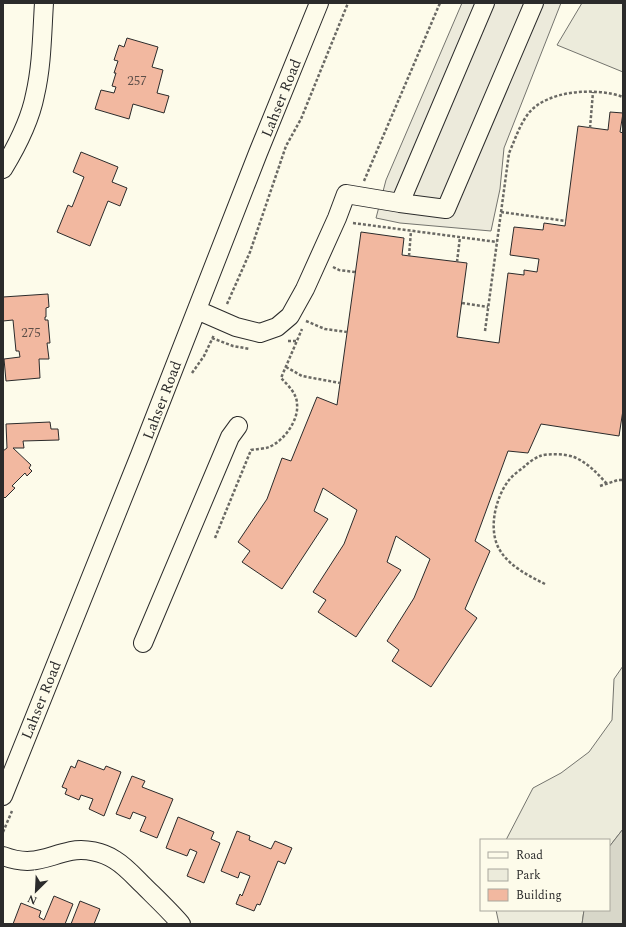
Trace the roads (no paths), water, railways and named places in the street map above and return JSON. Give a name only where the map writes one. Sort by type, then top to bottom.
[{"type":"street","points":[[3,169],[19,141],[33,105],[40,69],[44,3]]},
{"type":"street","name":"Lahser Road","points":[[3,796],[319,3]]},
{"type":"street","points":[[400,203],[485,3]]},
{"type":"street","points":[[197,310],[236,327],[260,333],[277,327],[290,316],[305,289],[337,218],[346,194],[446,209],[534,3]]},
{"type":"street","points":[[143,643],[230,437],[238,426]]},
{"type":"street","points":[[3,856],[18,861],[30,862],[72,851],[87,850],[102,854],[115,859],[181,924]]}]
